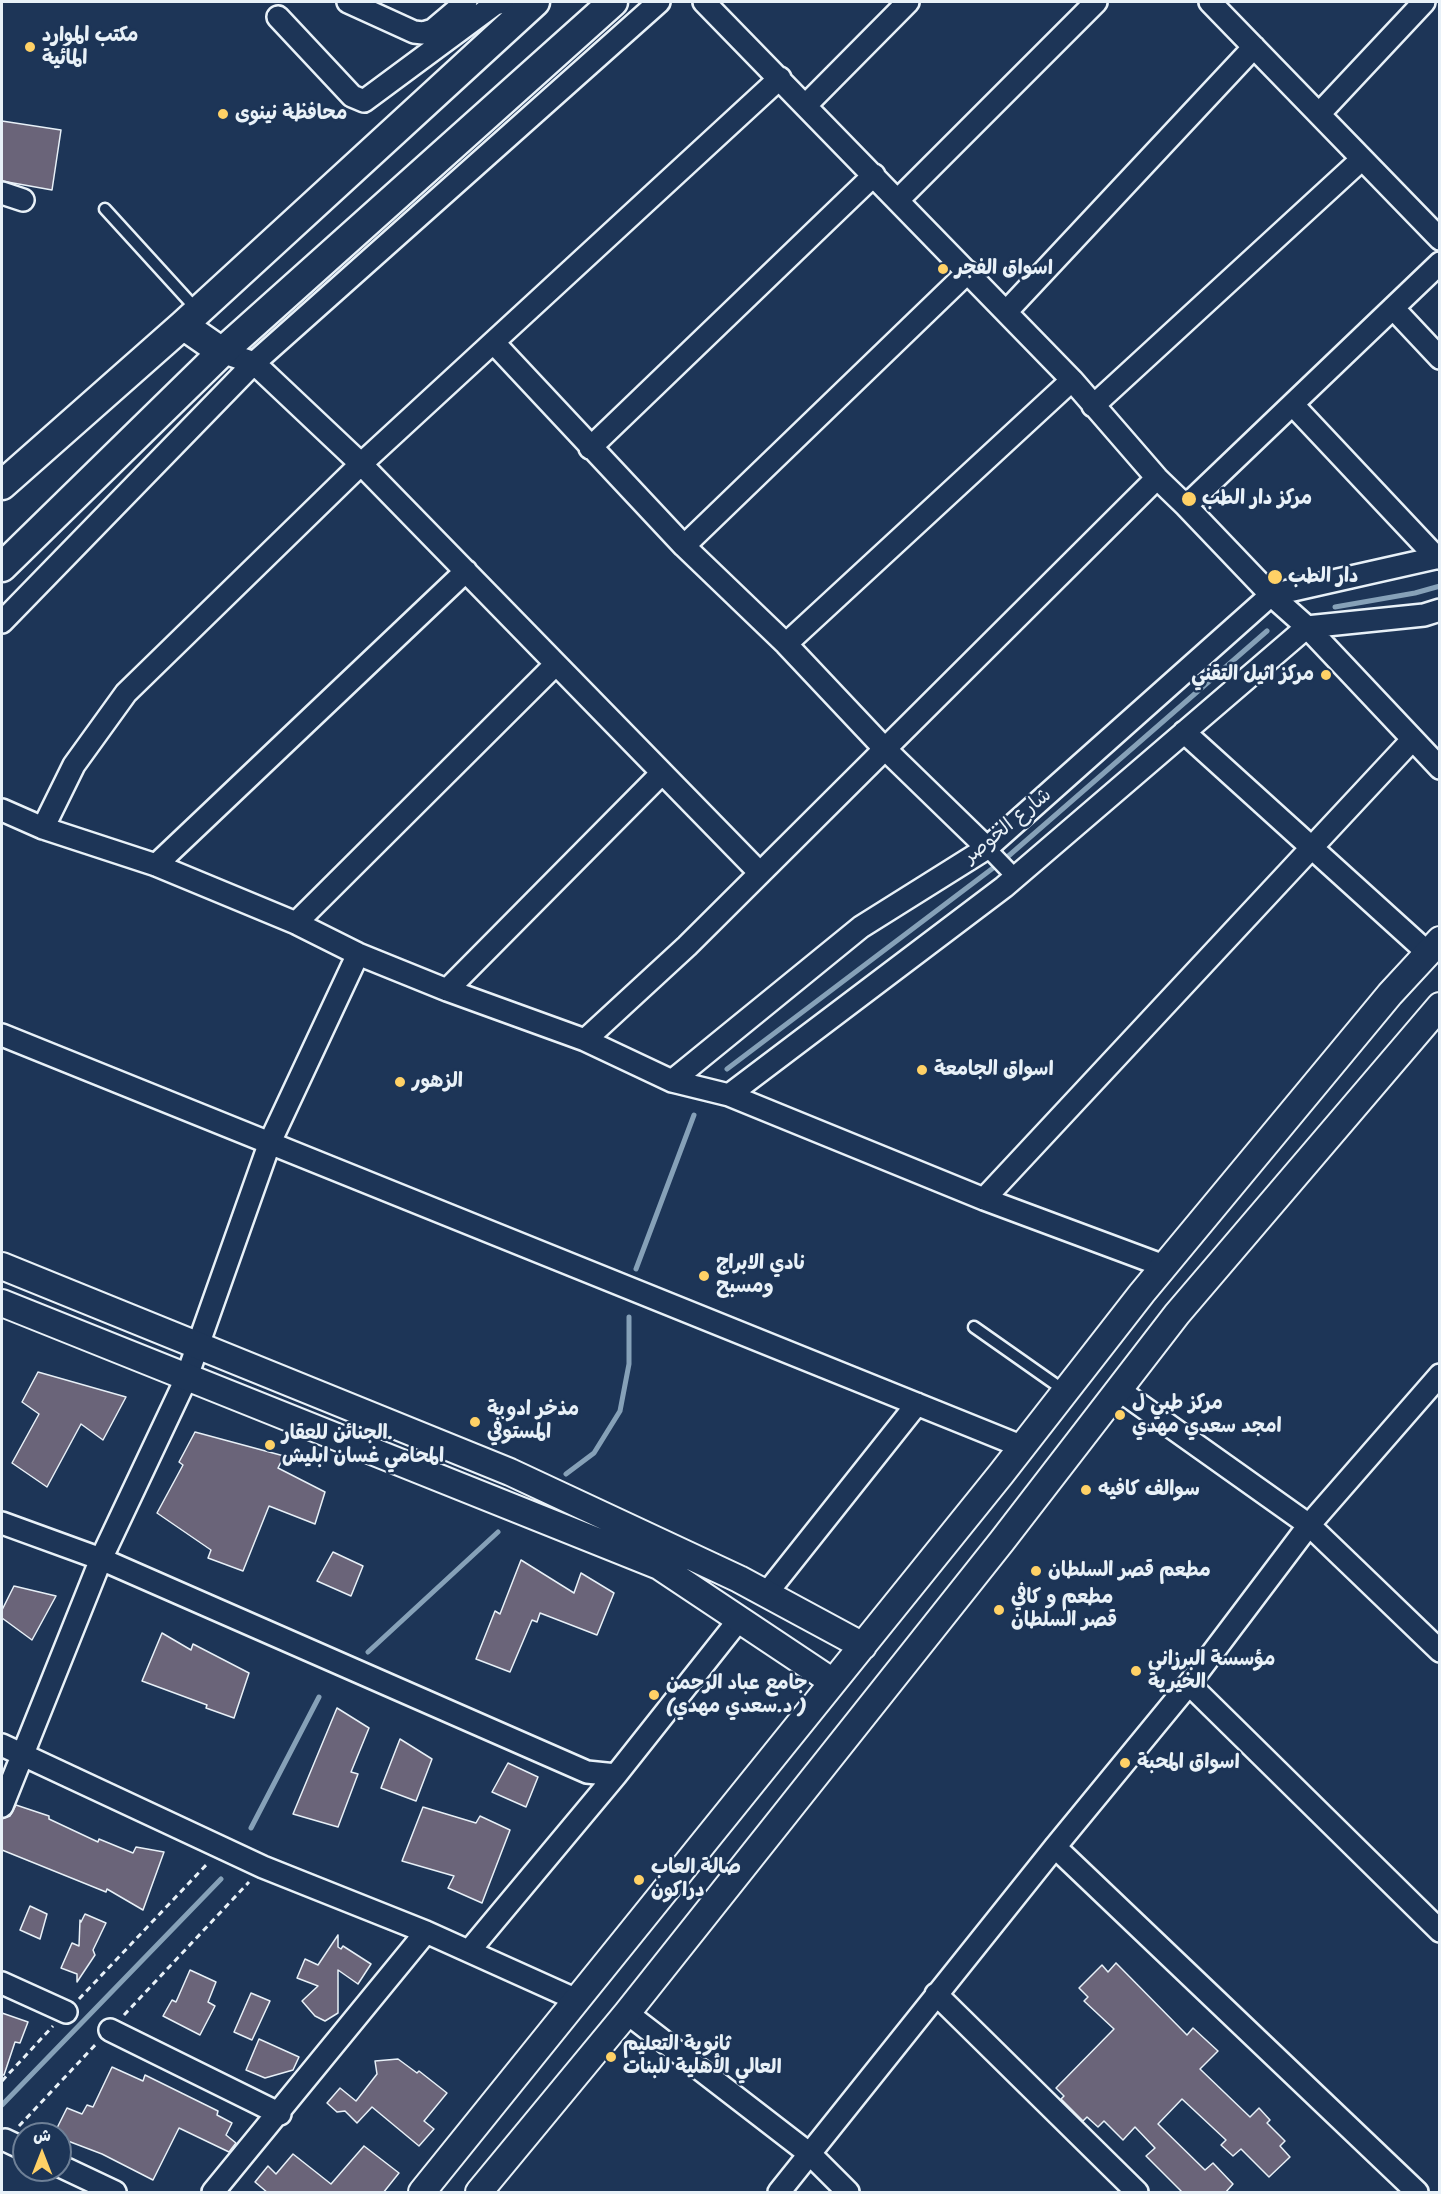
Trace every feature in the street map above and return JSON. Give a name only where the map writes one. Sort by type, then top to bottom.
[{"type":"main road","points":[[2,567],[222,352],[613,2]]},
{"type":"main road","points":[[2,484],[190,318],[516,5]]},
{"type":"main road","points":[[190,318],[222,352]]},
{"type":"street","points":[[348,2],[414,32],[423,33],[433,30],[466,2]]},
{"type":"street","points":[[2,622],[254,363],[659,2]]},
{"type":"street","points":[[704,2],[1072,380],[1157,478],[1271,595],[1307,627],[1440,768]]},
{"type":"street","points":[[806,105],[908,2]]},
{"type":"street","points":[[898,200],[1096,2]]},
{"type":"street","points":[[1210,2],[1440,239]]},
{"type":"street","points":[[1319,114],[1424,2]]},
{"type":"street","points":[[278,17],[352,96],[364,101],[495,4],[516,5]]},
{"type":"street","points":[[1006,312],[1254,47]]},
{"type":"street","points":[[43,828],[74,765],[126,693],[361,464],[780,78]]},
{"type":"street","points":[[1094,406],[1362,159]]},
{"type":"street","points":[[590,448],[874,175]]},
{"type":"street","points":[[2,193],[23,200]]},
{"type":"street","points":[[1186,506],[1440,262]]},
{"type":"street","points":[[684,546],[968,272]]},
{"type":"street","points":[[1393,308],[1440,358]]},
{"type":"street","points":[[494,343],[684,546],[786,644],[884,748],[1016,878]]},
{"type":"street","points":[[222,352],[254,363],[361,464],[760,873]]},
{"type":"street","points":[[786,644],[1072,380]]},
{"type":"street","points":[[1293,405],[1438,557]]},
{"type":"street","points":[[585,1040],[687,946],[1157,478]]},
{"type":"street","points":[[1271,595],[1438,557]]},
{"type":"street","points":[[156,865],[466,571]]},
{"type":"street","name":"شارع الخوصر","points":[[672,1081],[861,927],[987,848],[1271,595]]},
{"type":"street","points":[[729,1095],[1016,878],[1307,627],[1424,615],[1440,610]]},
{"type":"street","points":[[296,923],[556,664]]},
{"type":"street","points":[[422,2193],[1023,1447],[1164,1266],[1390,994],[1434,946],[1312,846],[1184,732]]},
{"type":"street","points":[[984,1199],[1412,740]]},
{"type":"street","points":[[447,990],[662,773]]},
{"type":"street","points":[[2,810],[43,828],[156,865],[296,923],[358,954],[447,990],[585,1040],[672,1081],[729,1095],[984,1199],[1164,1266]]},
{"type":"street","points":[[2,1806],[102,1559],[186,1379],[270,1142],[358,954]]},
{"type":"street","points":[[479,2193],[627,2013],[1177,1314],[1440,1006]]},
{"type":"street","points":[[2,1035],[1023,1447]]},
{"type":"street","points":[[2,1266],[510,1472],[766,1594],[863,1646]]},
{"type":"street","points":[[2,1302],[186,1379],[659,1566],[833,1682]]},
{"type":"street","points":[[779,2193],[936,1994],[1189,1684],[1309,1525],[1440,1375]]},
{"type":"street","points":[[1119,1390],[1309,1525],[1440,1651]]},
{"type":"street","points":[[766,1594],[917,1404]]},
{"type":"street","points":[[2,1523],[102,1559],[587,1772],[615,1775]]},
{"type":"street","points":[[469,1951],[615,1775],[738,1620]]},
{"type":"street","points":[[1189,1684],[1440,1931]]},
{"type":"street","points":[[2,1745],[263,1867],[426,1932],[577,2000]]},
{"type":"street","points":[[1055,1847],[1417,2193]]},
{"type":"street","points":[[213,2193],[280,2114],[426,1932]]},
{"type":"street","points":[[2,1983],[66,2012]]},
{"type":"street","points":[[936,1994],[1137,2193]]},
{"type":"street","points":[[627,2013],[811,2155],[848,2193]]},
{"type":"street","points":[[110,2030],[280,2114]]},
{"type":"street","points":[[72,2172],[115,2193]]},
{"type":"lane","points":[[105,209],[190,318]]},
{"type":"lane","points":[[974,1327],[1066,1392]]},
{"type":"path","points":[[2,2081],[222,1848]]},
{"type":"path","points":[[33,2122],[110,2030],[263,1867]]},
{"type":"building","points":[[2,121],[61,130],[52,190],[2,181]]},
{"type":"building","points":[[38,1372],[126,1397],[103,1440],[81,1424],[47,1487],[12,1463],[39,1414],[22,1402]]},
{"type":"building","points":[[195,1432],[284,1456],[278,1468],[325,1492],[315,1524],[269,1506],[243,1571],[208,1558],[211,1550],[157,1513],[183,1465],[179,1462]]},
{"type":"building","points":[[333,1552],[363,1566],[351,1596],[317,1581]]},
{"type":"building","points":[[521,1560],[574,1593],[581,1573],[614,1593],[597,1635],[540,1613],[537,1622],[532,1620],[510,1672],[476,1659],[495,1611],[500,1614]]},
{"type":"building","points":[[14,1586],[56,1596],[32,1640],[2,1618],[2,1610]]},
{"type":"building","points":[[162,1633],[191,1650],[193,1644],[249,1673],[234,1718],[206,1708],[207,1705],[142,1681]]},
{"type":"building","points":[[337,1708],[369,1728],[351,1772],[358,1774],[338,1827],[293,1814]]},
{"type":"building","points":[[400,1739],[432,1759],[416,1801],[381,1788]]},
{"type":"building","points":[[508,1763],[538,1777],[526,1807],[492,1792]]},
{"type":"building","points":[[16,1805],[49,1816],[49,1819],[98,1842],[99,1839],[133,1853],[136,1847],[164,1852],[143,1910],[107,1889],[106,1892],[2,1850],[2,1819],[10,1816]]},
{"type":"building","points":[[423,1807],[476,1823],[480,1816],[510,1830],[482,1903],[448,1888],[454,1876],[402,1861]]},
{"type":"building","points":[[30,1906],[47,1914],[40,1939],[20,1930]]},
{"type":"building","points":[[85,1914],[106,1923],[93,1950],[95,1955],[77,1982],[77,1974],[61,1968],[72,1943],[79,1946],[80,1920],[81,1922]]},
{"type":"building","points":[[338,1935],[338,1947],[341,1949],[343,1946],[371,1964],[358,1984],[338,1970],[338,2013],[325,2021],[315,2016],[302,2001],[318,1986],[297,1978],[305,1959],[318,1965]]},
{"type":"building","points":[[1116,1963],[1187,2035],[1193,2028],[1218,2051],[1200,2069],[1250,2117],[1259,2108],[1270,2120],[1267,2123],[1285,2141],[1280,2146],[1290,2157],[1269,2177],[1241,2149],[1233,2156],[1221,2145],[1226,2140],[1182,2099],[1158,2124],[1205,2170],[1213,2163],[1233,2184],[1225,2193],[1183,2193],[1146,2156],[1155,2148],[1135,2127],[1123,2140],[1104,2121],[1098,2127],[1087,2117],[1083,2121],[1061,2099],[1064,2096],[1056,2088],[1114,2029],[1084,2001],[1088,1997],[1079,1988],[1102,1965],[1108,1972]]},
{"type":"building","points":[[190,1970],[216,1982],[208,2002],[215,2006],[200,2035],[163,2016],[172,2000],[176,2002]]},
{"type":"building","points":[[251,1993],[270,2001],[252,2040],[234,2032]]},
{"type":"building","points":[[2,2013],[28,2022],[20,2043],[15,2042],[4,2075],[2,2075]]},
{"type":"building","points":[[259,2039],[299,2057],[293,2070],[265,2078],[246,2070]]},
{"type":"building","points":[[398,2059],[417,2073],[419,2071],[447,2093],[424,2121],[434,2129],[419,2146],[372,2107],[357,2123],[345,2111],[337,2112],[327,2103],[340,2088],[356,2101],[377,2074],[375,2061]]},
{"type":"building","points":[[112,2067],[143,2081],[145,2075],[218,2111],[217,2115],[232,2123],[226,2135],[236,2143],[229,2152],[179,2128],[153,2180],[102,2154],[72,2143],[72,2122],[60,2122],[67,2108],[82,2114],[87,2105],[93,2107]]},
{"type":"building","points":[[364,2146],[399,2173],[383,2193],[268,2193],[255,2182],[268,2166],[276,2174],[293,2154],[331,2184]]},
{"type":"waterway","points":[[1335,607],[1415,593],[1440,586]]},
{"type":"waterway","points":[[727,1069],[1005,859],[1267,631]]},
{"type":"waterway","points":[[636,1269],[694,1115]]},
{"type":"waterway","points":[[566,1474],[594,1453],[620,1411],[629,1364],[629,1317]]},
{"type":"waterway","points":[[368,1652],[498,1532]]},
{"type":"waterway","points":[[251,1828],[319,1697]]},
{"type":"waterway","points":[[2,2105],[221,1879]]},
{"type":"place","name":"مكتب الموارد المائية","points":[[30,47]]},
{"type":"place","name":"محافظة نينوى","points":[[223,114]]},
{"type":"place","name":"اسواق الفجر","points":[[943,269]]},
{"type":"place","name":"مركز دار الطب","points":[[1189,499]]},
{"type":"place","name":"دار الطب","points":[[1275,577]]},
{"type":"place","name":"مركز اثيل التقني","points":[[1326,675]]},
{"type":"place","name":"اسواق الجامعة","points":[[922,1070]]},
{"type":"place","name":"الزهور","points":[[400,1082]]},
{"type":"place","name":"نادي الابراج ومسبح","points":[[704,1276]]},
{"type":"place","name":"مركز طبي ل امجد سعدي مهدي","points":[[1120,1415]]},
{"type":"place","name":"مذخر ادویة المستوفي","points":[[475,1422]]},
{"type":"place","name":"الجنائن للعقار. المحامي غسان ابليش","points":[[270,1445]]},
{"type":"place","name":"سوالف كافيه","points":[[1086,1490]]},
{"type":"place","name":"مطعم قصر السلطان","points":[[1036,1571]]},
{"type":"place","name":"مطعم و كافي قصر السلطان","points":[[999,1610]]},
{"type":"place","name":"مؤسسة البرزاني الخيرية","points":[[1136,1671]]},
{"type":"place","name":"جامع عباد الرحمن (د.سعدي مهدي )","points":[[654,1695]]},
{"type":"place","name":"اسواق المحبة","points":[[1125,1763]]},
{"type":"place","name":"صالة العاب دراكون","points":[[639,1880]]},
{"type":"place","name":"ثانوية التعليم العالي الأهلية للبنات","points":[[611,2057]]}]
